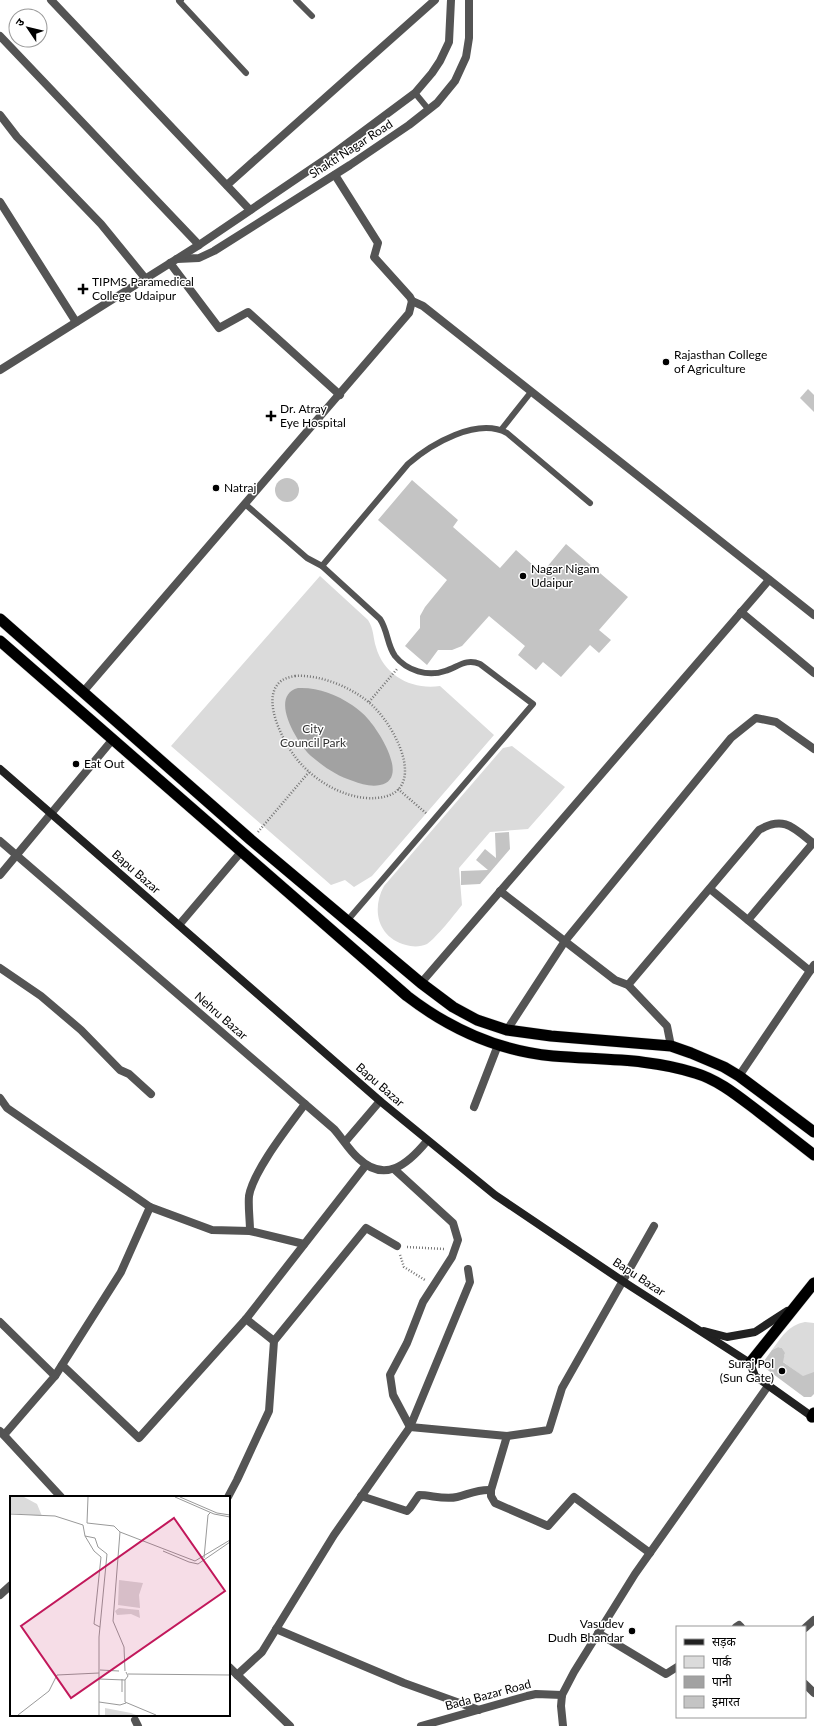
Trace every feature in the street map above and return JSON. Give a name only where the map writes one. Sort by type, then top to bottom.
[{"type":"highway","points":[[0,619],[251,840],[421,983],[464,1014],[507,1030],[551,1036],[671,1046],[706,1058],[739,1076],[814,1132]]},
{"type":"highway","points":[[0,640],[419,1006],[457,1029],[498,1045],[553,1056],[661,1064],[696,1073],[731,1091],[814,1155]]},
{"type":"highway","points":[[750,1363],[814,1283]]},
{"type":"highway","points":[[805,1295],[814,1302]]},
{"type":"main road","name":"Bapu Bazar","points":[[0,769],[427,1141],[495,1195],[624,1282],[750,1363],[755,1376],[813,1416]]},
{"type":"main road","points":[[696,1328],[727,1337],[755,1332],[782,1316],[805,1295]]},
{"type":"street","points":[[51,0],[250,210]]},
{"type":"street","points":[[227,185],[435,0]]},
{"type":"street","name":"Shakti Nagar Road","points":[[0,370],[199,245],[333,154],[415,93],[440,61],[449,42],[451,0]]},
{"type":"street","name":"Shakti Nagar Road","points":[[173,261],[205,256],[335,175],[429,110],[450,88],[464,62],[469,43],[469,0]]},
{"type":"street","points":[[0,36],[199,245]]},
{"type":"street","points":[[0,115],[17,138],[101,224],[145,278]]},
{"type":"street","points":[[335,175],[378,243],[374,257],[407,293],[412,302],[423,306],[814,615]]},
{"type":"street","points":[[0,202],[76,322]]},
{"type":"street","points":[[173,261],[219,328],[248,312],[340,395]]},
{"type":"street","points":[[83,692],[404,320],[409,313],[412,302]]},
{"type":"street","points":[[421,983],[769,580]]},
{"type":"street","points":[[741,612],[814,674]]},
{"type":"street","points":[[507,1030],[565,941],[731,738],[756,718],[776,722],[814,749]]},
{"type":"street","points":[[0,875],[113,739]]},
{"type":"street","points":[[628,985],[759,830],[777,822],[786,824],[813,843],[748,920]]},
{"type":"street","name":"Nehru Bazar","points":[[0,841],[334,1129],[357,1158],[366,1165]]},
{"type":"street","points":[[179,925],[241,852]]},
{"type":"street","points":[[710,889],[748,920],[812,968],[739,1076]]},
{"type":"street","points":[[500,891],[615,980],[628,985],[667,1026],[671,1046]]},
{"type":"street","points":[[0,968],[41,996],[81,1030],[120,1070],[129,1074],[151,1094]]},
{"type":"street","points":[[474,1107],[498,1045]]},
{"type":"street","points":[[0,1098],[7,1108],[150,1207],[212,1230],[250,1231],[304,1244]]},
{"type":"street","points":[[345,1142],[380,1101]]},
{"type":"street","points":[[250,1231],[249,1196],[259,1173],[305,1104]]},
{"type":"street","points":[[62,1365],[139,1438],[246,1319],[366,1165],[375,1169],[394,1169],[410,1161],[427,1141]]},
{"type":"street","points":[[394,1169],[453,1223],[458,1240],[452,1257],[423,1302],[407,1343],[390,1375],[393,1395],[410,1427]]},
{"type":"street","points":[[60,1496],[2,1433],[55,1376],[121,1272],[150,1207]]},
{"type":"street","points":[[410,1427],[507,1436],[549,1430],[562,1388],[624,1282],[654,1226]]},
{"type":"street","points":[[229,1496],[269,1411],[274,1341],[366,1228],[397,1246]]},
{"type":"street","points":[[237,1675],[262,1652],[334,1535],[410,1427],[470,1282],[468,1268]]},
{"type":"street","points":[[246,1319],[274,1341]]},
{"type":"street","points":[[0,1322],[55,1376]]},
{"type":"street","points":[[563,1726],[561,1706],[562,1695],[574,1672],[650,1553],[768,1386]]},
{"type":"street","points":[[507,1436],[491,1490],[491,1496],[495,1503],[548,1526],[574,1497],[650,1553]]},
{"type":"street","points":[[361,1496],[407,1511],[419,1495],[451,1497],[482,1490],[491,1490]]},
{"type":"street","points":[[0,1595],[10,1586]]},
{"type":"street","points":[[806,1627],[814,1620]]},
{"type":"street","points":[[276,1629],[404,1683],[479,1710]]},
{"type":"street","points":[[598,1633],[666,1674],[676,1668]]},
{"type":"street","points":[[230,1668],[290,1726]]},
{"type":"street","points":[[806,1685],[814,1692]]},
{"type":"street","name":"Bada Bazar Road","points":[[421,1726],[536,1694],[562,1695]]},
{"type":"lane","points":[[180,0],[246,74]]},
{"type":"lane","points":[[296,0],[312,16]]},
{"type":"lane","points":[[415,93],[429,110]]},
{"type":"lane","points":[[502,430],[531,392]]},
{"type":"lane","points":[[322,566],[397,476],[421,453],[447,438],[476,429],[494,427],[502,430],[519,442],[590,504]]},
{"type":"lane","points":[[245,504],[307,558],[322,566],[380,619],[386,628],[390,645],[395,656],[402,663],[420,673],[433,674],[445,671],[463,662],[474,662],[480,664],[532,704],[347,921]]},
{"type":"path","points":[[369,702],[402,663]]},
{"type":"path","points":[[295,676],[309,677],[339,685],[358,694],[369,702],[380,713],[392,730],[403,752],[406,771],[404,780],[398,789],[389,795],[382,797],[362,797],[339,791],[309,772],[290,750],[278,727],[273,702],[273,695],[278,685],[282,681],[295,676]]},
{"type":"path","points":[[251,840],[309,772]]},
{"type":"path","points":[[398,789],[433,820]]},
{"type":"path","points":[[434,1286],[404,1267],[397,1246],[454,1250]]},
{"type":"green space","name":"City Council Park","points":[[320,576],[368,620],[380,657],[385,666],[392,673],[400,679],[419,686],[440,686],[494,735],[372,876],[354,887],[345,880],[331,885],[171,746]]},
{"type":"green space","points":[[512,746],[565,787],[528,829],[490,832],[459,868],[462,905],[431,941],[425,945],[408,946],[396,941],[383,930],[378,913],[380,895],[384,886],[503,748]]},
{"type":"green space","points":[[805,1322],[814,1323],[814,1373],[805,1378],[782,1361],[785,1354],[782,1348],[778,1347],[772,1350],[789,1329]]},
{"type":"water","points":[[298,688],[319,690],[333,695],[352,705],[365,715],[379,734],[389,754],[392,765],[392,774],[389,781],[377,786],[347,779],[336,774],[305,750],[293,731],[288,720],[286,710],[286,700],[289,693]]},
{"type":"building","points":[[808,389],[814,395],[814,412],[800,398]]},
{"type":"building","points":[[287,478],[292,479],[298,485],[298,495],[292,501],[287,502],[282,501],[276,495],[275,490],[276,485],[282,479]]},
{"type":"building","name":"Nagar Nigam Udaipur","points":[[412,480],[458,520],[453,527],[500,568],[516,550],[542,573],[566,544],[628,597],[599,630],[611,640],[599,653],[590,645],[561,677],[543,662],[536,670],[518,655],[525,646],[489,616],[462,646],[452,650],[438,650],[427,665],[405,646],[420,628],[420,616],[425,607],[447,580],[378,520]]},
{"type":"building","points":[[509,832],[510,849],[480,884],[461,885],[461,871],[488,870],[476,860],[485,849],[496,858],[495,833]]},
{"type":"building","name":"Suraj Pol (Sun Gate)","points":[[778,1347],[782,1348],[785,1353],[783,1362],[803,1376],[814,1372],[814,1394],[811,1397],[804,1397],[761,1365],[772,1350]]},
{"type":"place","name":"TIPMS Paramedical College Udaipur","points":[[83,289]]},
{"type":"place","name":"Rajasthan College of Agriculture","points":[[666,362]]},
{"type":"place","name":"Dr. Atray Eye Hospital","points":[[271,416]]},
{"type":"place","name":"Natraj","points":[[216,488]]},
{"type":"place","name":"Nagar Nigam Udaipur","points":[[523,576]]},
{"type":"place","name":"Eat Out","points":[[76,764]]},
{"type":"place","name":"Suraj Pol (Sun Gate)","points":[[782,1371]]},
{"type":"place","name":"Vasudev Dudh Bhandar","points":[[632,1631]]}]
